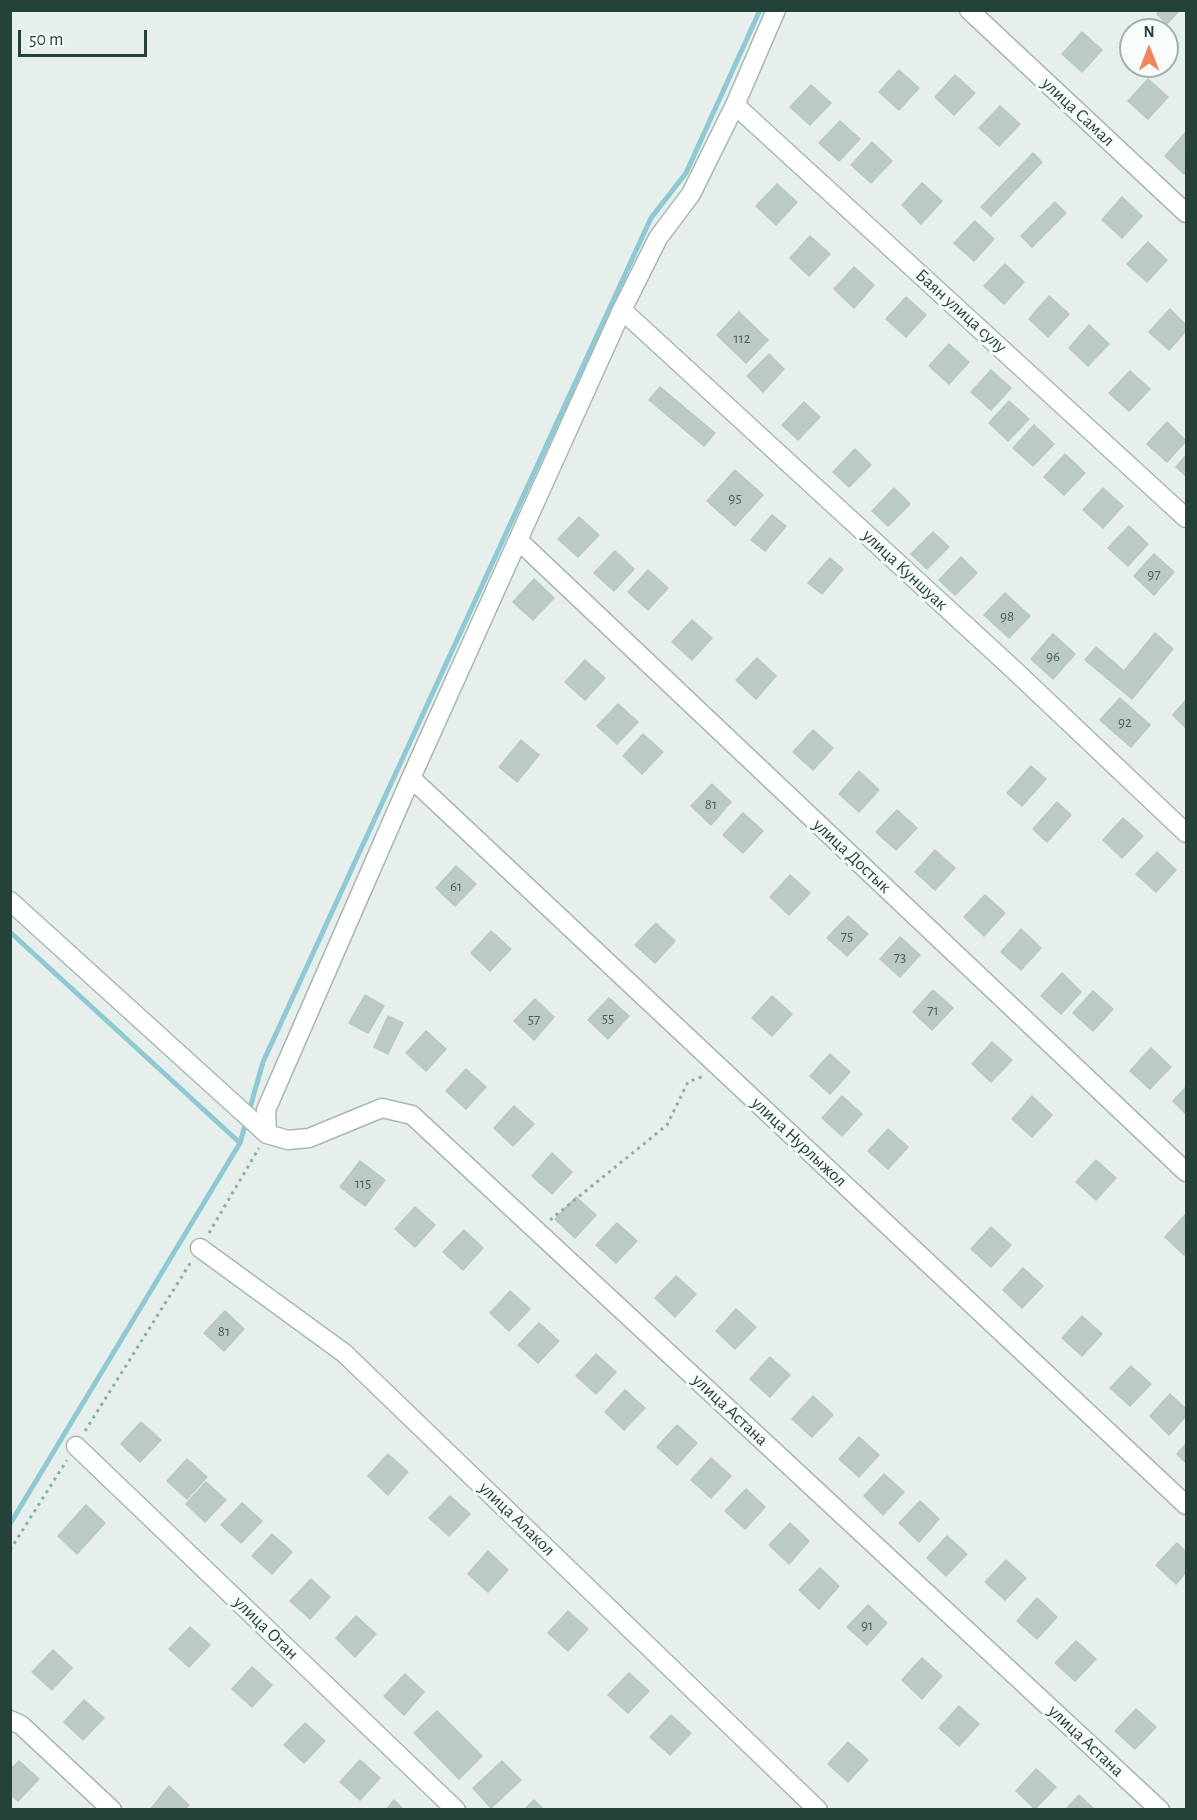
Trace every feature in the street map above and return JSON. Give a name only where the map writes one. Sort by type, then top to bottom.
[{"type":"street","points":[[267,1134],[266,1110],[411,778],[622,310],[658,238],[691,194],[735,105],[776,10]]},
{"type":"street","name":"улица Самал","points":[[969,10],[1186,213]]},
{"type":"street","name":"Баян улица сулу","points":[[735,105],[1186,518]]},
{"type":"street","name":"улица Куншуак","points":[[622,310],[1013,669],[1186,832]]},
{"type":"street","name":"улица Достык","points":[[518,540],[1186,1173]]},
{"type":"street","name":"улица Нурлыжол","points":[[411,778],[1186,1505]]},
{"type":"street","points":[[10,901],[267,1134]]},
{"type":"street","name":"улица Астана","points":[[267,1134],[288,1140],[309,1138],[382,1108],[412,1115],[1160,1809]]},
{"type":"street","name":"улица Алакол","points":[[200,1248],[344,1353],[818,1809]]},
{"type":"street","name":"улица Отан","points":[[76,1446],[456,1809]]},
{"type":"street","points":[[10,1720],[21,1725],[111,1809]]},
{"type":"path","points":[[537,1230],[667,1125],[688,1082],[722,1070]]},
{"type":"path","points":[[10,1550],[200,1248],[267,1134]]},
{"type":"building","points":[[1160,10],[1180,10],[1173,18],[1161,18],[1157,14]]},
{"type":"building","points":[[1082,32],[1102,50],[1082,72],[1062,54]]},
{"type":"building","points":[[899,70],[919,88],[899,110],[879,92]]},
{"type":"building","points":[[955,75],[975,93],[954,115],[935,97]]},
{"type":"building","points":[[1148,79],[1168,97],[1148,119],[1128,101]]},
{"type":"building","points":[[811,85],[831,103],[810,125],[790,107]]},
{"type":"building","points":[[1000,106],[1020,124],[999,146],[979,128]]},
{"type":"building","points":[[840,121],[860,139],[839,161],[819,143]]},
{"type":"building","points":[[1185,133],[1186,171],[1184,174],[1165,156]]},
{"type":"building","points":[[872,142],[892,161],[871,183],[851,165]]},
{"type":"building","points":[[1033,153],[1042,162],[991,216],[981,207]]},
{"type":"building","points":[[922,183],[942,201],[921,224],[902,205]]},
{"type":"building","points":[[777,184],[797,202],[776,225],[756,206]]},
{"type":"building","points":[[1122,197],[1142,216],[1122,238],[1102,220]]},
{"type":"building","points":[[1055,202],[1066,213],[1032,247],[1021,236]]},
{"type":"building","points":[[975,221],[994,239],[974,261],[954,243]]},
{"type":"building","points":[[810,236],[830,254],[809,276],[790,258]]},
{"type":"building","points":[[1148,242],[1167,260],[1147,282],[1127,264]]},
{"type":"building","points":[[1005,264],[1024,282],[1004,304],[984,286]]},
{"type":"building","points":[[854,267],[874,285],[854,308],[834,289]]},
{"type":"building","points":[[1049,296],[1069,314],[1048,337],[1029,319]]},
{"type":"building","points":[[906,297],[926,315],[906,337],[886,319]]},
{"type":"building","points":[[1170,309],[1186,325],[1186,331],[1169,350],[1149,332]]},
{"type":"building","points":[[739,312],[768,340],[746,363],[717,335]]},
{"type":"building","points":[[1089,325],[1109,344],[1088,366],[1069,348]]},
{"type":"building","points":[[949,344],[969,362],[949,384],[929,366]]},
{"type":"building","points":[[769,354],[784,369],[763,392],[747,376]]},
{"type":"building","points":[[991,370],[1011,388],[991,410],[971,392]]},
{"type":"building","points":[[1130,371],[1150,389],[1129,411],[1109,393]]},
{"type":"building","points":[[660,387],[715,433],[704,446],[649,400]]},
{"type":"building","points":[[1009,401],[1029,419],[1008,441],[989,423]]},
{"type":"building","points":[[804,402],[820,417],[798,440],[782,425]]},
{"type":"building","points":[[1167,422],[1186,441],[1167,462],[1147,444]]},
{"type":"building","points":[[1034,425],[1054,444],[1033,466],[1013,448]]},
{"type":"building","points":[[855,449],[871,465],[849,487],[833,472]]},
{"type":"building","points":[[1065,454],[1085,473],[1064,495],[1044,477]]},
{"type":"building","points":[[1186,455],[1186,476],[1176,467]]},
{"type":"building","points":[[735,470],[763,495],[735,526],[707,501]]},
{"type":"building","points":[[894,488],[910,504],[888,526],[872,511]]},
{"type":"building","points":[[1103,488],[1123,506],[1103,528],[1083,510]]},
{"type":"building","points":[[772,515],[786,526],[765,551],[751,540]]},
{"type":"building","points":[[579,517],[599,535],[578,557],[558,539]]},
{"type":"building","points":[[1129,526],[1148,544],[1128,566],[1108,548]]},
{"type":"building","points":[[933,532],[949,547],[927,569],[911,554]]},
{"type":"building","points":[[615,551],[634,569],[614,591],[594,573]]},
{"type":"building","points":[[1154,554],[1174,572],[1154,595],[1134,576]]},
{"type":"building","points":[[961,557],[977,573],[955,595],[939,580]]},
{"type":"building","points":[[830,558],[843,569],[822,594],[808,583]]},
{"type":"building","points":[[648,570],[668,588],[648,610],[628,592]]},
{"type":"building","points":[[534,579],[554,598],[533,620],[513,602]]},
{"type":"building","points":[[1005,593],[1030,616],[1009,638],[984,615]]},
{"type":"building","points":[[692,620],[712,638],[692,660],[672,642]]},
{"type":"building","points":[[1155,633],[1173,649],[1132,699],[1085,660],[1096,647],[1124,671]]},
{"type":"building","points":[[1053,634],[1075,654],[1053,679],[1031,659]]},
{"type":"building","points":[[757,658],[776,676],[756,699],[736,680]]},
{"type":"building","points":[[585,660],[605,678],[585,700],[565,682]]},
{"type":"building","points":[[1120,698],[1150,725],[1131,747],[1100,720]]},
{"type":"building","points":[[1186,700],[1186,728],[1173,715]]},
{"type":"building","points":[[618,704],[638,722],[617,744],[597,726]]},
{"type":"building","points":[[813,730],[833,748],[813,770],[793,752]]},
{"type":"building","points":[[643,734],[663,752],[642,774],[623,756]]},
{"type":"building","points":[[521,740],[539,755],[517,782],[499,767]]},
{"type":"building","points":[[1031,766],[1046,779],[1022,806],[1007,793]]},
{"type":"building","points":[[859,771],[879,790],[859,812],[839,794]]},
{"type":"building","points":[[712,784],[731,802],[711,825],[691,806]]},
{"type":"building","points":[[1057,802],[1071,815],[1047,842],[1033,829]]},
{"type":"building","points":[[897,810],[917,828],[896,850],[876,832]]},
{"type":"building","points":[[743,813],[763,831],[743,853],[723,835]]},
{"type":"building","points":[[1123,818],[1143,836],[1122,858],[1103,840]]},
{"type":"building","points":[[935,850],[955,868],[935,890],[915,872]]},
{"type":"building","points":[[1157,852],[1176,870],[1156,892],[1136,874]]},
{"type":"building","points":[[456,866],[476,884],[455,906],[436,888]]},
{"type":"building","points":[[790,875],[810,893],[789,915],[770,897]]},
{"type":"building","points":[[985,895],[1005,913],[984,936],[964,917]]},
{"type":"building","points":[[848,916],[868,934],[847,956],[827,938]]},
{"type":"building","points":[[656,923],[675,941],[655,963],[635,945]]},
{"type":"building","points":[[1021,929],[1041,948],[1021,970],[1001,952]]},
{"type":"building","points":[[491,931],[511,949],[490,971],[471,953]]},
{"type":"building","points":[[900,937],[920,955],[900,977],[880,959]]},
{"type":"building","points":[[1062,973],[1081,992],[1061,1014],[1041,996]]},
{"type":"building","points":[[933,990],[953,1008],[932,1030],[913,1012]]},
{"type":"building","points":[[1093,991],[1113,1009],[1093,1031],[1073,1013]]},
{"type":"building","points":[[365,995],[384,1006],[368,1033],[349,1023]]},
{"type":"building","points":[[772,996],[792,1014],[772,1036],[752,1018]]},
{"type":"building","points":[[609,998],[629,1016],[608,1039],[588,1020]]},
{"type":"building","points":[[535,999],[554,1017],[534,1040],[514,1021]]},
{"type":"building","points":[[388,1016],[403,1023],[388,1054],[374,1047]]},
{"type":"building","points":[[426,1031],[446,1049],[426,1071],[406,1053]]},
{"type":"building","points":[[992,1042],[1012,1060],[991,1082],[972,1064]]},
{"type":"building","points":[[1151,1048],[1171,1067],[1150,1089],[1130,1071]]},
{"type":"building","points":[[830,1054],[850,1072],[830,1094],[810,1076]]},
{"type":"building","points":[[466,1069],[486,1087],[466,1109],[446,1091]]},
{"type":"building","points":[[1186,1087],[1186,1114],[1173,1101]]},
{"type":"building","points":[[842,1096],[862,1114],[842,1136],[822,1118]]},
{"type":"building","points":[[1032,1096],[1052,1115],[1032,1137],[1012,1119]]},
{"type":"building","points":[[514,1106],[534,1124],[513,1146],[494,1128]]},
{"type":"building","points":[[888,1129],[908,1147],[888,1169],[868,1151]]},
{"type":"building","points":[[552,1153],[572,1172],[552,1194],[532,1176]]},
{"type":"building","points":[[1096,1160],[1116,1178],[1096,1200],[1076,1182]]},
{"type":"building","points":[[360,1161],[385,1180],[365,1206],[340,1187]]},
{"type":"building","points":[[576,1197],[596,1215],[575,1238],[555,1219]]},
{"type":"building","points":[[415,1207],[435,1225],[415,1247],[395,1229]]},
{"type":"building","points":[[1185,1215],[1186,1252],[1184,1255],[1165,1237]]},
{"type":"building","points":[[617,1223],[637,1241],[616,1263],[596,1245]]},
{"type":"building","points":[[991,1227],[1011,1245],[991,1267],[971,1249]]},
{"type":"building","points":[[464,1230],[483,1248],[463,1270],[443,1252]]},
{"type":"building","points":[[1023,1268],[1043,1286],[1022,1308],[1003,1290]]},
{"type":"building","points":[[676,1276],[696,1294],[675,1317],[655,1298]]},
{"type":"building","points":[[510,1291],[530,1309],[509,1331],[490,1313]]},
{"type":"building","points":[[736,1309],[756,1327],[735,1349],[716,1331]]},
{"type":"building","points":[[225,1311],[244,1329],[224,1351],[204,1333]]},
{"type":"building","points":[[1082,1316],[1102,1334],[1082,1356],[1062,1338]]},
{"type":"building","points":[[539,1323],[559,1341],[538,1363],[518,1345]]},
{"type":"building","points":[[596,1354],[616,1372],[596,1394],[576,1376]]},
{"type":"building","points":[[770,1357],[790,1375],[770,1397],[750,1379]]},
{"type":"building","points":[[1131,1366],[1151,1384],[1130,1406],[1110,1388]]},
{"type":"building","points":[[625,1390],[645,1408],[624,1430],[605,1412]]},
{"type":"building","points":[[1170,1394],[1186,1409],[1186,1416],[1169,1435],[1150,1416]]},
{"type":"building","points":[[813,1396],[833,1415],[812,1437],[792,1419]]},
{"type":"building","points":[[141,1422],[161,1440],[140,1462],[121,1444]]},
{"type":"building","points":[[677,1425],[697,1443],[677,1465],[657,1447]]},
{"type":"building","points":[[859,1437],[879,1455],[859,1477],[839,1459]]},
{"type":"building","points":[[1186,1444],[1186,1463],[1177,1454]]},
{"type":"building","points":[[388,1454],[408,1472],[388,1495],[368,1476]]},
{"type":"building","points":[[711,1458],[731,1476],[711,1498],[691,1480]]},
{"type":"building","points":[[187,1459],[207,1477],[187,1499],[167,1481]]},
{"type":"building","points":[[884,1474],[904,1492],[883,1515],[864,1496]]},
{"type":"building","points":[[206,1482],[226,1500],[205,1522],[186,1504]]},
{"type":"building","points":[[746,1489],[765,1507],[745,1529],[725,1511]]},
{"type":"building","points":[[450,1496],[470,1514],[449,1536],[429,1518]]},
{"type":"building","points":[[920,1501],[939,1519],[919,1542],[899,1523]]},
{"type":"building","points":[[242,1503],[262,1521],[241,1543],[221,1525]]},
{"type":"building","points":[[86,1505],[105,1523],[77,1554],[58,1536]]},
{"type":"building","points":[[790,1523],[809,1541],[789,1564],[769,1545]]},
{"type":"building","points":[[272,1534],[292,1552],[272,1574],[252,1556]]},
{"type":"building","points":[[947,1536],[967,1554],[946,1576],[927,1558]]},
{"type":"building","points":[[1177,1543],[1186,1552],[1186,1572],[1176,1584],[1156,1565]]},
{"type":"building","points":[[488,1551],[508,1570],[488,1592],[468,1574]]},
{"type":"building","points":[[1006,1560],[1026,1578],[1005,1600],[985,1582]]},
{"type":"building","points":[[820,1568],[839,1586],[819,1609],[799,1590]]},
{"type":"building","points":[[311,1579],[330,1597],[310,1619],[290,1601]]},
{"type":"building","points":[[1037,1598],[1057,1617],[1037,1639],[1017,1621]]},
{"type":"building","points":[[868,1605],[887,1623],[867,1645],[847,1627]]},
{"type":"building","points":[[568,1611],[588,1629],[568,1651],[548,1633]]},
{"type":"building","points":[[356,1616],[376,1634],[355,1657],[336,1638]]},
{"type":"building","points":[[190,1627],[210,1645],[189,1667],[169,1649]]},
{"type":"building","points":[[1076,1641],[1096,1659],[1075,1681],[1055,1663]]},
{"type":"building","points":[[53,1650],[72,1668],[52,1690],[32,1672]]},
{"type":"building","points":[[922,1658],[942,1676],[922,1699],[902,1680]]},
{"type":"building","points":[[252,1667],[272,1685],[252,1707],[232,1689]]},
{"type":"building","points":[[629,1673],[649,1691],[628,1713],[608,1695]]},
{"type":"building","points":[[405,1674],[424,1692],[404,1715],[384,1696]]},
{"type":"building","points":[[84,1700],[104,1718],[83,1740],[64,1722]]},
{"type":"building","points":[[959,1706],[979,1724],[959,1746],[939,1728]]},
{"type":"building","points":[[1136,1709],[1156,1727],[1135,1749],[1115,1731]]},
{"type":"building","points":[[437,1711],[482,1756],[459,1779],[414,1733]]},
{"type":"building","points":[[671,1715],[691,1733],[670,1755],[650,1737]]},
{"type":"building","points":[[305,1723],[325,1741],[304,1763],[284,1745]]},
{"type":"building","points":[[848,1742],[868,1760],[848,1782],[828,1764]]},
{"type":"building","points":[[360,1760],[380,1778],[360,1800],[340,1782]]},
{"type":"building","points":[[19,1761],[39,1779],[18,1801],[10,1794],[10,1770]]},
{"type":"building","points":[[502,1761],[521,1780],[491,1808],[473,1788]]},
{"type":"building","points":[[1036,1769],[1056,1787],[1035,1809],[1016,1791]]},
{"type":"building","points":[[169,1786],[189,1805],[184,1810],[150,1810]]},
{"type":"building","points":[[1079,1795],[1095,1810],[1065,1810]]},
{"type":"building","points":[[394,1800],[404,1810],[386,1810]]},
{"type":"building","points":[[534,1800],[544,1810],[524,1810]]},
{"type":"waterway","points":[[10,1524],[240,1143],[263,1062],[651,218],[686,173],[760,10]]},
{"type":"waterway","points":[[10,932],[240,1143]]}]
